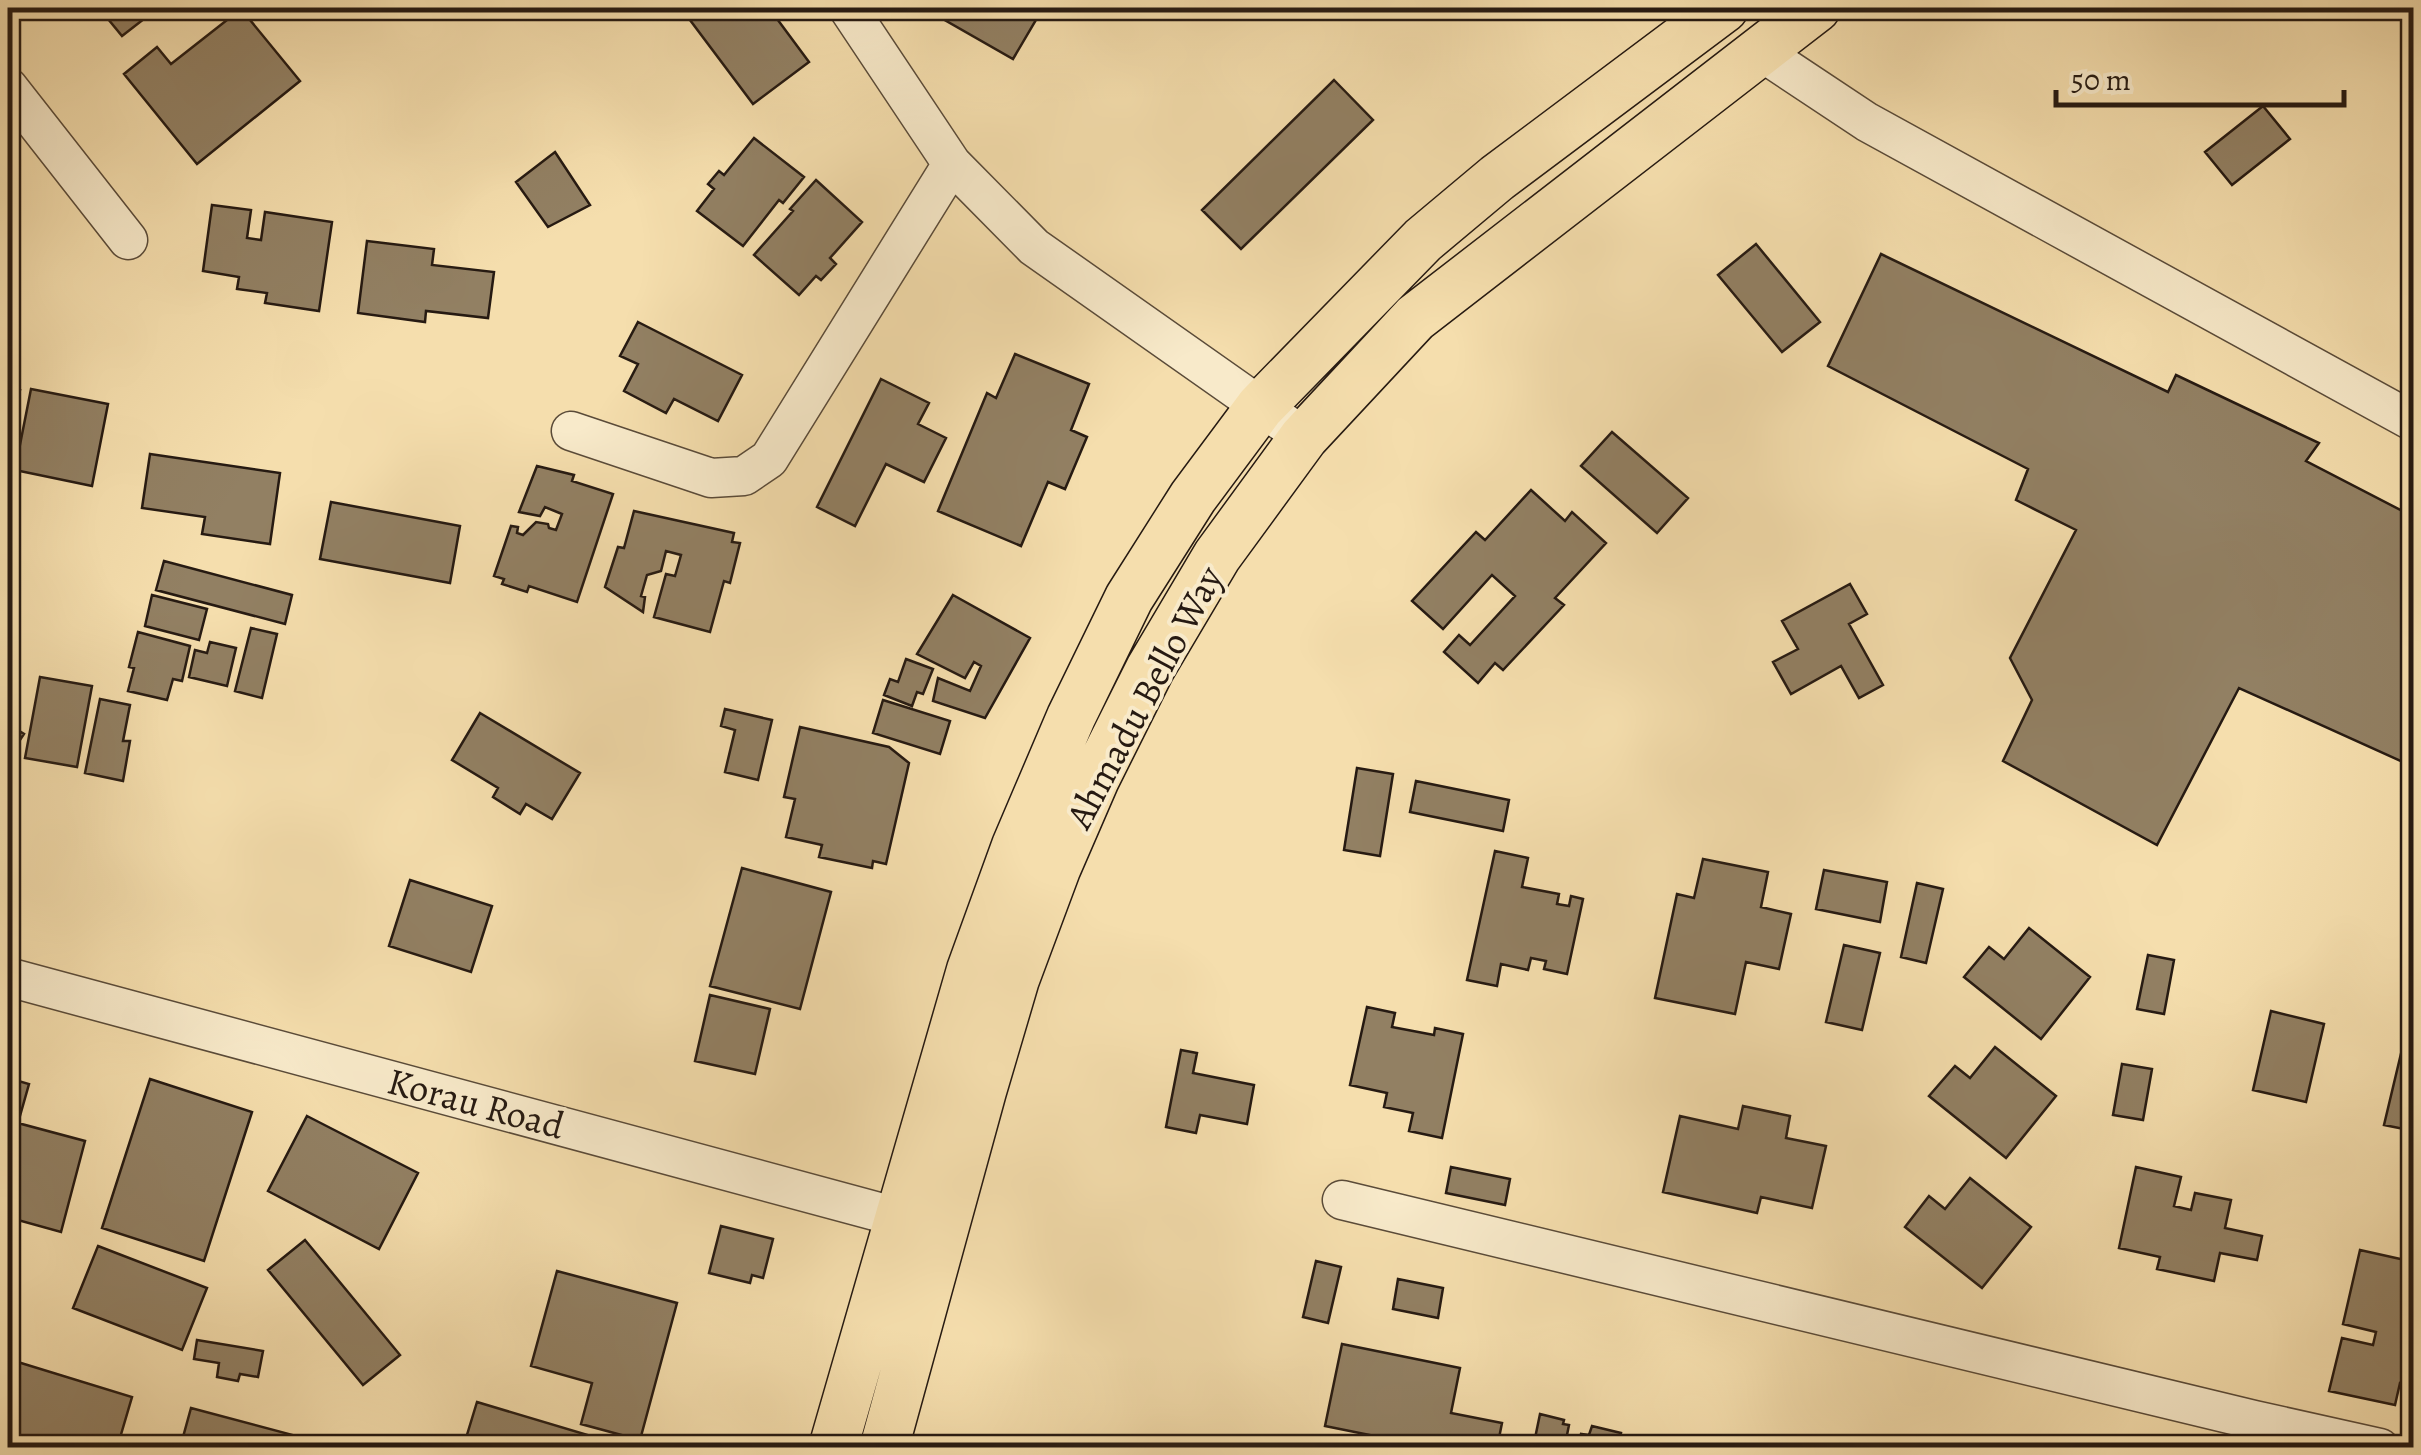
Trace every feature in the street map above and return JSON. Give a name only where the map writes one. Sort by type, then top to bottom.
[{"type":"main road","name":"Ahmadu Bello Way","points":[[884,1448],[971,970],[1016,846],[1071,717],[1129,598],[1193,496],[1260,406],[1423,240],[1497,178],[1724,8]]},
{"type":"main road","name":"Ahmadu Bello Way","points":[[833,1448],[1056,869],[1150,669],[1217,556],[1304,437],[1415,318],[1816,8]]},
{"type":"street","points":[[848,8],[952,164],[1034,247],[1304,437]]},
{"type":"street","points":[[1760,51],[1867,122],[2414,422]]},
{"type":"street","points":[[8,87],[128,240]]},
{"type":"street","points":[[571,432],[711,478],[744,476],[769,458],[952,164]]},
{"type":"street","name":"Korau Road","points":[[8,977],[922,1224]]},
{"type":"street","points":[[1342,1200],[2251,1434],[2380,1448]]},
{"type":"building","points":[[99,8],[158,8],[122,36]]},
{"type":"building","points":[[699,8],[769,8],[809,62],[753,104],[687,16]]},
{"type":"building","points":[[950,8],[1043,8],[1013,59],[943,19]]},
{"type":"building","points":[[241,9],[300,81],[197,164],[124,74],[157,47],[171,64]]},
{"type":"building","points":[[1334,80],[1373,120],[1241,249],[1202,210]]},
{"type":"building","points":[[2263,106],[2290,139],[2232,185],[2205,152]]},
{"type":"building","points":[[754,138],[804,177],[783,203],[779,200],[743,246],[697,211],[714,189],[708,184],[719,171],[724,175]]},
{"type":"building","points":[[555,152],[590,205],[548,227],[516,182]]},
{"type":"building","points":[[816,180],[862,222],[830,258],[836,264],[821,280],[816,276],[799,295],[754,255]]},
{"type":"building","points":[[212,205],[251,210],[247,238],[261,240],[265,212],[332,222],[319,311],[265,303],[267,293],[237,289],[239,277],[203,271]]},
{"type":"building","points":[[367,241],[434,249],[432,265],[494,272],[488,318],[426,311],[425,322],[358,313]]},
{"type":"building","points":[[1756,244],[1820,322],[1782,352],[1718,275]]},
{"type":"building","points":[[8,246],[17,249],[8,281]]},
{"type":"building","points":[[1881,254],[2168,392],[2176,375],[2319,443],[2306,461],[2414,517],[2414,767],[2239,688],[2157,845],[2003,761],[2032,700],[2010,658],[2076,530],[2016,500],[2028,469],[1828,366]]},
{"type":"building","points":[[638,322],[742,375],[718,421],[674,399],[666,413],[624,391],[638,364],[620,356]]},
{"type":"building","points":[[1015,354],[1089,384],[1071,430],[1087,437],[1065,489],[1048,482],[1021,546],[938,511],[987,393],[996,398]]},
{"type":"building","points":[[881,379],[929,403],[918,424],[946,438],[924,482],[886,464],[855,526],[817,507]]},
{"type":"building","points":[[8,386],[20,390],[8,427]]},
{"type":"building","points":[[31,389],[108,404],[92,486],[15,470]]},
{"type":"building","points":[[1612,432],[1688,498],[1657,533],[1581,466]]},
{"type":"building","points":[[150,454],[280,473],[270,544],[202,534],[205,517],[142,508]]},
{"type":"building","points":[[537,466],[574,475],[572,481],[613,494],[577,602],[529,586],[527,592],[502,584],[504,579],[494,576],[511,526],[518,527],[517,533],[523,535],[536,522],[556,530],[562,514],[545,507],[540,516],[519,512]]},
{"type":"building","points":[[1531,490],[1565,521],[1572,512],[1606,543],[1555,598],[1564,605],[1503,670],[1495,663],[1478,683],[1444,652],[1459,635],[1470,645],[1515,596],[1492,575],[1443,629],[1412,601],[1476,532],[1485,540]]},
{"type":"building","points":[[331,502],[460,526],[450,583],[320,559]]},
{"type":"building","points":[[634,511],[734,533],[732,542],[740,543],[730,583],[724,581],[710,632],[654,617],[666,574],[675,576],[681,555],[666,551],[661,571],[647,575],[641,596],[645,597],[643,612],[605,587],[618,547],[624,548]]},
{"type":"building","points":[[164,561],[292,595],[285,624],[156,590]]},
{"type":"building","points":[[1850,584],[1867,614],[1849,624],[1883,685],[1859,698],[1841,666],[1791,694],[1773,662],[1798,649],[1782,621]]},
{"type":"building","points":[[152,595],[207,609],[199,640],[145,626]]},
{"type":"building","points":[[953,595],[1030,638],[985,718],[933,701],[938,678],[970,691],[981,666],[974,662],[965,678],[917,654]]},
{"type":"building","points":[[251,628],[277,634],[262,698],[235,691]]},
{"type":"building","points":[[138,632],[190,646],[182,681],[173,679],[167,700],[128,691],[134,668],[129,667]]},
{"type":"building","points":[[210,642],[236,648],[227,686],[189,677],[195,650],[207,653]]},
{"type":"building","points":[[906,659],[933,669],[923,694],[917,692],[912,706],[884,695],[890,679],[898,682]]},
{"type":"building","points":[[40,677],[92,686],[77,767],[25,758]]},
{"type":"building","points":[[100,699],[130,705],[123,741],[130,741],[123,781],[85,773]]},
{"type":"building","points":[[883,700],[950,721],[940,754],[873,733]]},
{"type":"building","points":[[725,709],[772,720],[758,780],[725,772],[735,730],[721,726]]},
{"type":"building","points":[[480,713],[580,773],[552,819],[526,804],[520,814],[493,797],[498,788],[452,760]]},
{"type":"building","points":[[8,724],[24,734],[8,758]]},
{"type":"building","points":[[800,727],[889,747],[909,763],[886,864],[873,861],[872,868],[819,857],[822,845],[786,837],[795,799],[784,797]]},
{"type":"building","points":[[1357,768],[1393,774],[1380,856],[1344,850]]},
{"type":"building","points":[[1416,781],[1509,800],[1503,831],[1410,812]]},
{"type":"building","points":[[1495,851],[1528,858],[1522,887],[1559,894],[1557,904],[1569,906],[1571,896],[1583,899],[1567,974],[1544,969],[1546,961],[1531,958],[1528,970],[1501,964],[1497,986],[1467,980]]},
{"type":"building","points":[[1703,859],[1768,872],[1761,907],[1791,914],[1779,969],[1746,962],[1735,1014],[1655,998],[1677,894],[1694,898]]},
{"type":"building","points":[[742,868],[831,892],[800,1009],[710,986]]},
{"type":"building","points":[[1824,870],[1887,882],[1880,922],[1816,909]]},
{"type":"building","points":[[410,880],[492,906],[471,972],[389,946]]},
{"type":"building","points":[[1917,883],[1943,889],[1926,963],[1901,957]]},
{"type":"building","points":[[2029,928],[2090,977],[2041,1039],[1964,977],[1989,947],[2004,959]]},
{"type":"building","points":[[1844,945],[1880,953],[1862,1030],[1826,1022]]},
{"type":"building","points":[[2148,955],[2174,960],[2164,1014],[2137,1009]]},
{"type":"building","points":[[710,995],[770,1009],[755,1074],[695,1061]]},
{"type":"building","points":[[1367,1007],[1395,1013],[1392,1027],[1434,1035],[1435,1028],[1463,1034],[1442,1138],[1409,1131],[1413,1113],[1384,1107],[1387,1093],[1350,1085]]},
{"type":"building","points":[[2271,1011],[2324,1024],[2306,1102],[2253,1090]]},
{"type":"building","points":[[2409,1020],[2414,1021],[2414,1131],[2384,1125]]},
{"type":"building","points":[[1995,1047],[2056,1096],[2006,1158],[1929,1096],[1955,1066],[1970,1078]]},
{"type":"building","points":[[1181,1050],[1197,1053],[1193,1073],[1254,1085],[1247,1124],[1200,1115],[1196,1133],[1166,1127]]},
{"type":"building","points":[[2122,1064],[2152,1069],[2143,1120],[2113,1115]]},
{"type":"building","points":[[8,1078],[29,1084],[18,1123],[85,1141],[61,1232],[18,1220],[8,1260]]},
{"type":"building","points":[[150,1079],[252,1112],[204,1261],[102,1228]]},
{"type":"building","points":[[1743,1106],[1790,1116],[1786,1138],[1826,1146],[1812,1208],[1761,1197],[1757,1213],[1663,1192],[1680,1116],[1738,1129]]},
{"type":"building","points":[[307,1116],[418,1173],[379,1249],[268,1191]]},
{"type":"building","points":[[1451,1167],[1510,1179],[1505,1205],[1446,1193]]},
{"type":"building","points":[[2136,1167],[2181,1177],[2174,1206],[2191,1210],[2195,1193],[2231,1200],[2225,1228],[2262,1236],[2257,1260],[2220,1253],[2214,1281],[2157,1269],[2160,1257],[2119,1248]]},
{"type":"building","points":[[1970,1178],[2031,1227],[1982,1288],[1905,1227],[1929,1196],[1945,1209]]},
{"type":"building","points":[[721,1226],[773,1239],[763,1278],[752,1275],[750,1283],[709,1273]]},
{"type":"building","points":[[305,1240],[400,1355],[363,1385],[268,1270]]},
{"type":"building","points":[[98,1246],[207,1288],[182,1350],[73,1308]]},
{"type":"building","points":[[2360,1250],[2414,1262],[2414,1386],[2400,1383],[2395,1405],[2329,1391],[2342,1338],[2373,1345],[2376,1332],[2343,1324]]},
{"type":"building","points":[[1316,1261],[1341,1267],[1328,1323],[1303,1317]]},
{"type":"building","points":[[557,1271],[677,1303],[640,1440],[581,1424],[592,1383],[531,1366]]},
{"type":"building","points":[[1398,1279],[1443,1288],[1438,1318],[1393,1309]]},
{"type":"building","points":[[197,1340],[263,1351],[258,1377],[240,1374],[238,1381],[217,1377],[219,1363],[194,1359]]},
{"type":"building","points":[[1342,1344],[1460,1368],[1451,1413],[1502,1423],[1497,1448],[1434,1448],[1325,1426]]},
{"type":"building","points":[[8,1359],[132,1397],[117,1448],[8,1448]]},
{"type":"building","points":[[477,1402],[631,1448],[463,1448]]},
{"type":"building","points":[[191,1408],[319,1442],[317,1448],[180,1448]]},
{"type":"building","points":[[1540,1414],[1569,1425],[1565,1445],[1578,1447],[1581,1434],[1589,1435],[1592,1426],[1621,1433],[1618,1448],[1533,1448]]},
{"type":"building","points":[[1038,1436],[1090,1446],[1090,1448],[1036,1448]]}]
